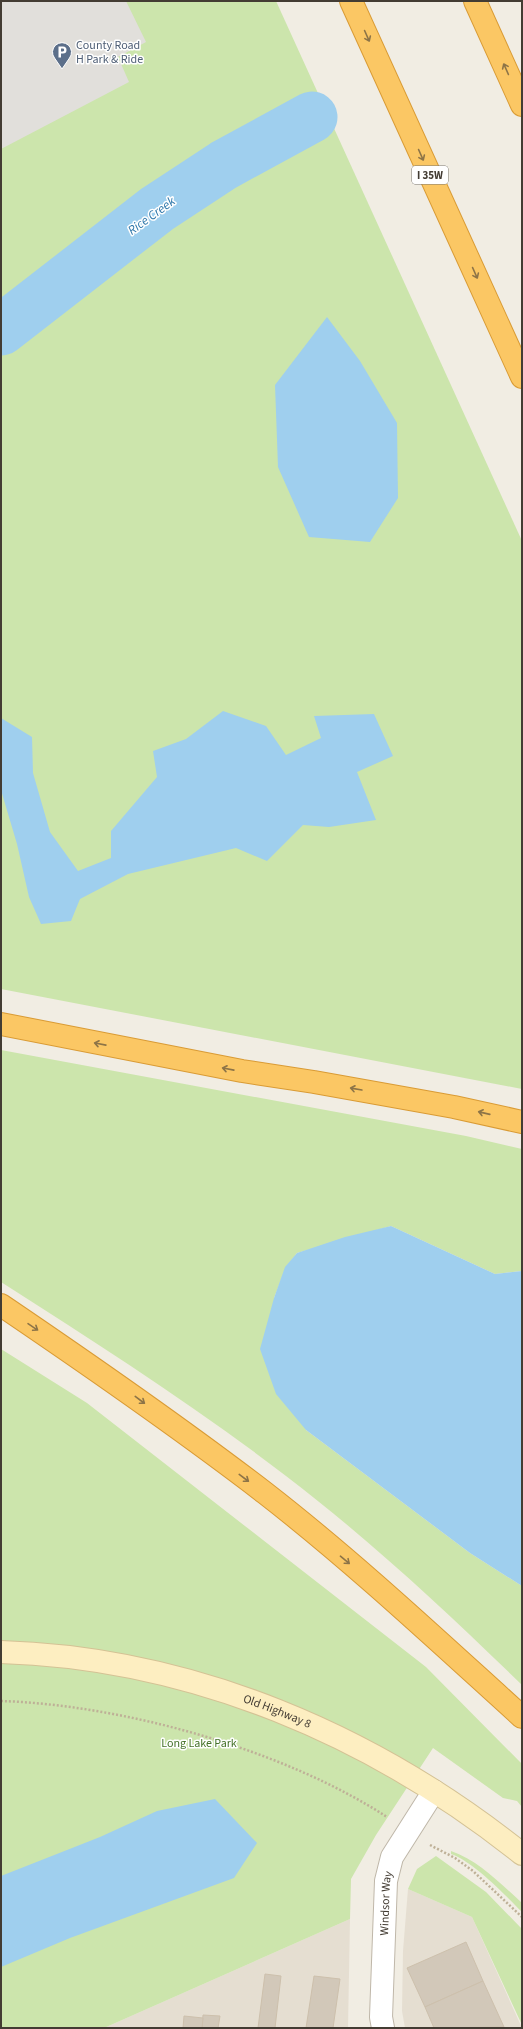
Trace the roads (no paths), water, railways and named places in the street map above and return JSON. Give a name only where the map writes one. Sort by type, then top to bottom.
[{"type":"highway","name":"I 35W","points":[[351,1],[522,377]]},
{"type":"highway","points":[[475,1],[522,104]]},
{"type":"highway","points":[[1,1024],[242,1072],[314,1082],[454,1107],[522,1122]]},
{"type":"highway","points":[[1,1305],[128,1391],[266,1494],[398,1604],[522,1717]]},
{"type":"street","name":"Old Highway 8","points":[[1,1652],[118,1665],[217,1688],[285,1713],[331,1733],[385,1761],[434,1791],[502,1838],[522,1854]]},
{"type":"street","name":"Windsor Way","points":[[383,2028],[381,2017],[386,1882],[392,1857],[434,1791]]},
{"type":"water","points":[[327,317],[360,361],[397,423],[398,498],[370,542],[309,537],[278,467],[275,385]]},
{"type":"water","points":[[223,711],[266,726],[286,755],[321,738],[314,716],[374,714],[393,756],[357,772],[376,820],[329,827],[303,825],[267,861],[236,848],[128,874],[80,899],[71,921],[41,924],[29,897],[17,844],[1,790],[1,718],[32,737],[33,773],[50,832],[78,871],[111,858],[111,831],[157,777],[153,751],[186,739]]},
{"type":"water","points":[[391,1226],[495,1274],[522,1271],[522,1586],[470,1553],[306,1430],[276,1394],[260,1349],[274,1298],[285,1267],[297,1253],[345,1237]]},
{"type":"water","points":[[215,1799],[257,1843],[234,1878],[70,1938],[1,1967],[1,1876],[100,1837],[157,1811]]},
{"type":"waterway","name":"Rice Creek","points":[[1,330],[157,209],[224,165],[312,117]]},
{"type":"place","name":"County Road H Park & Ride","points":[[62,69]]},
{"type":"park label","name":"Long Lake Park","points":[[199,1743]]}]
